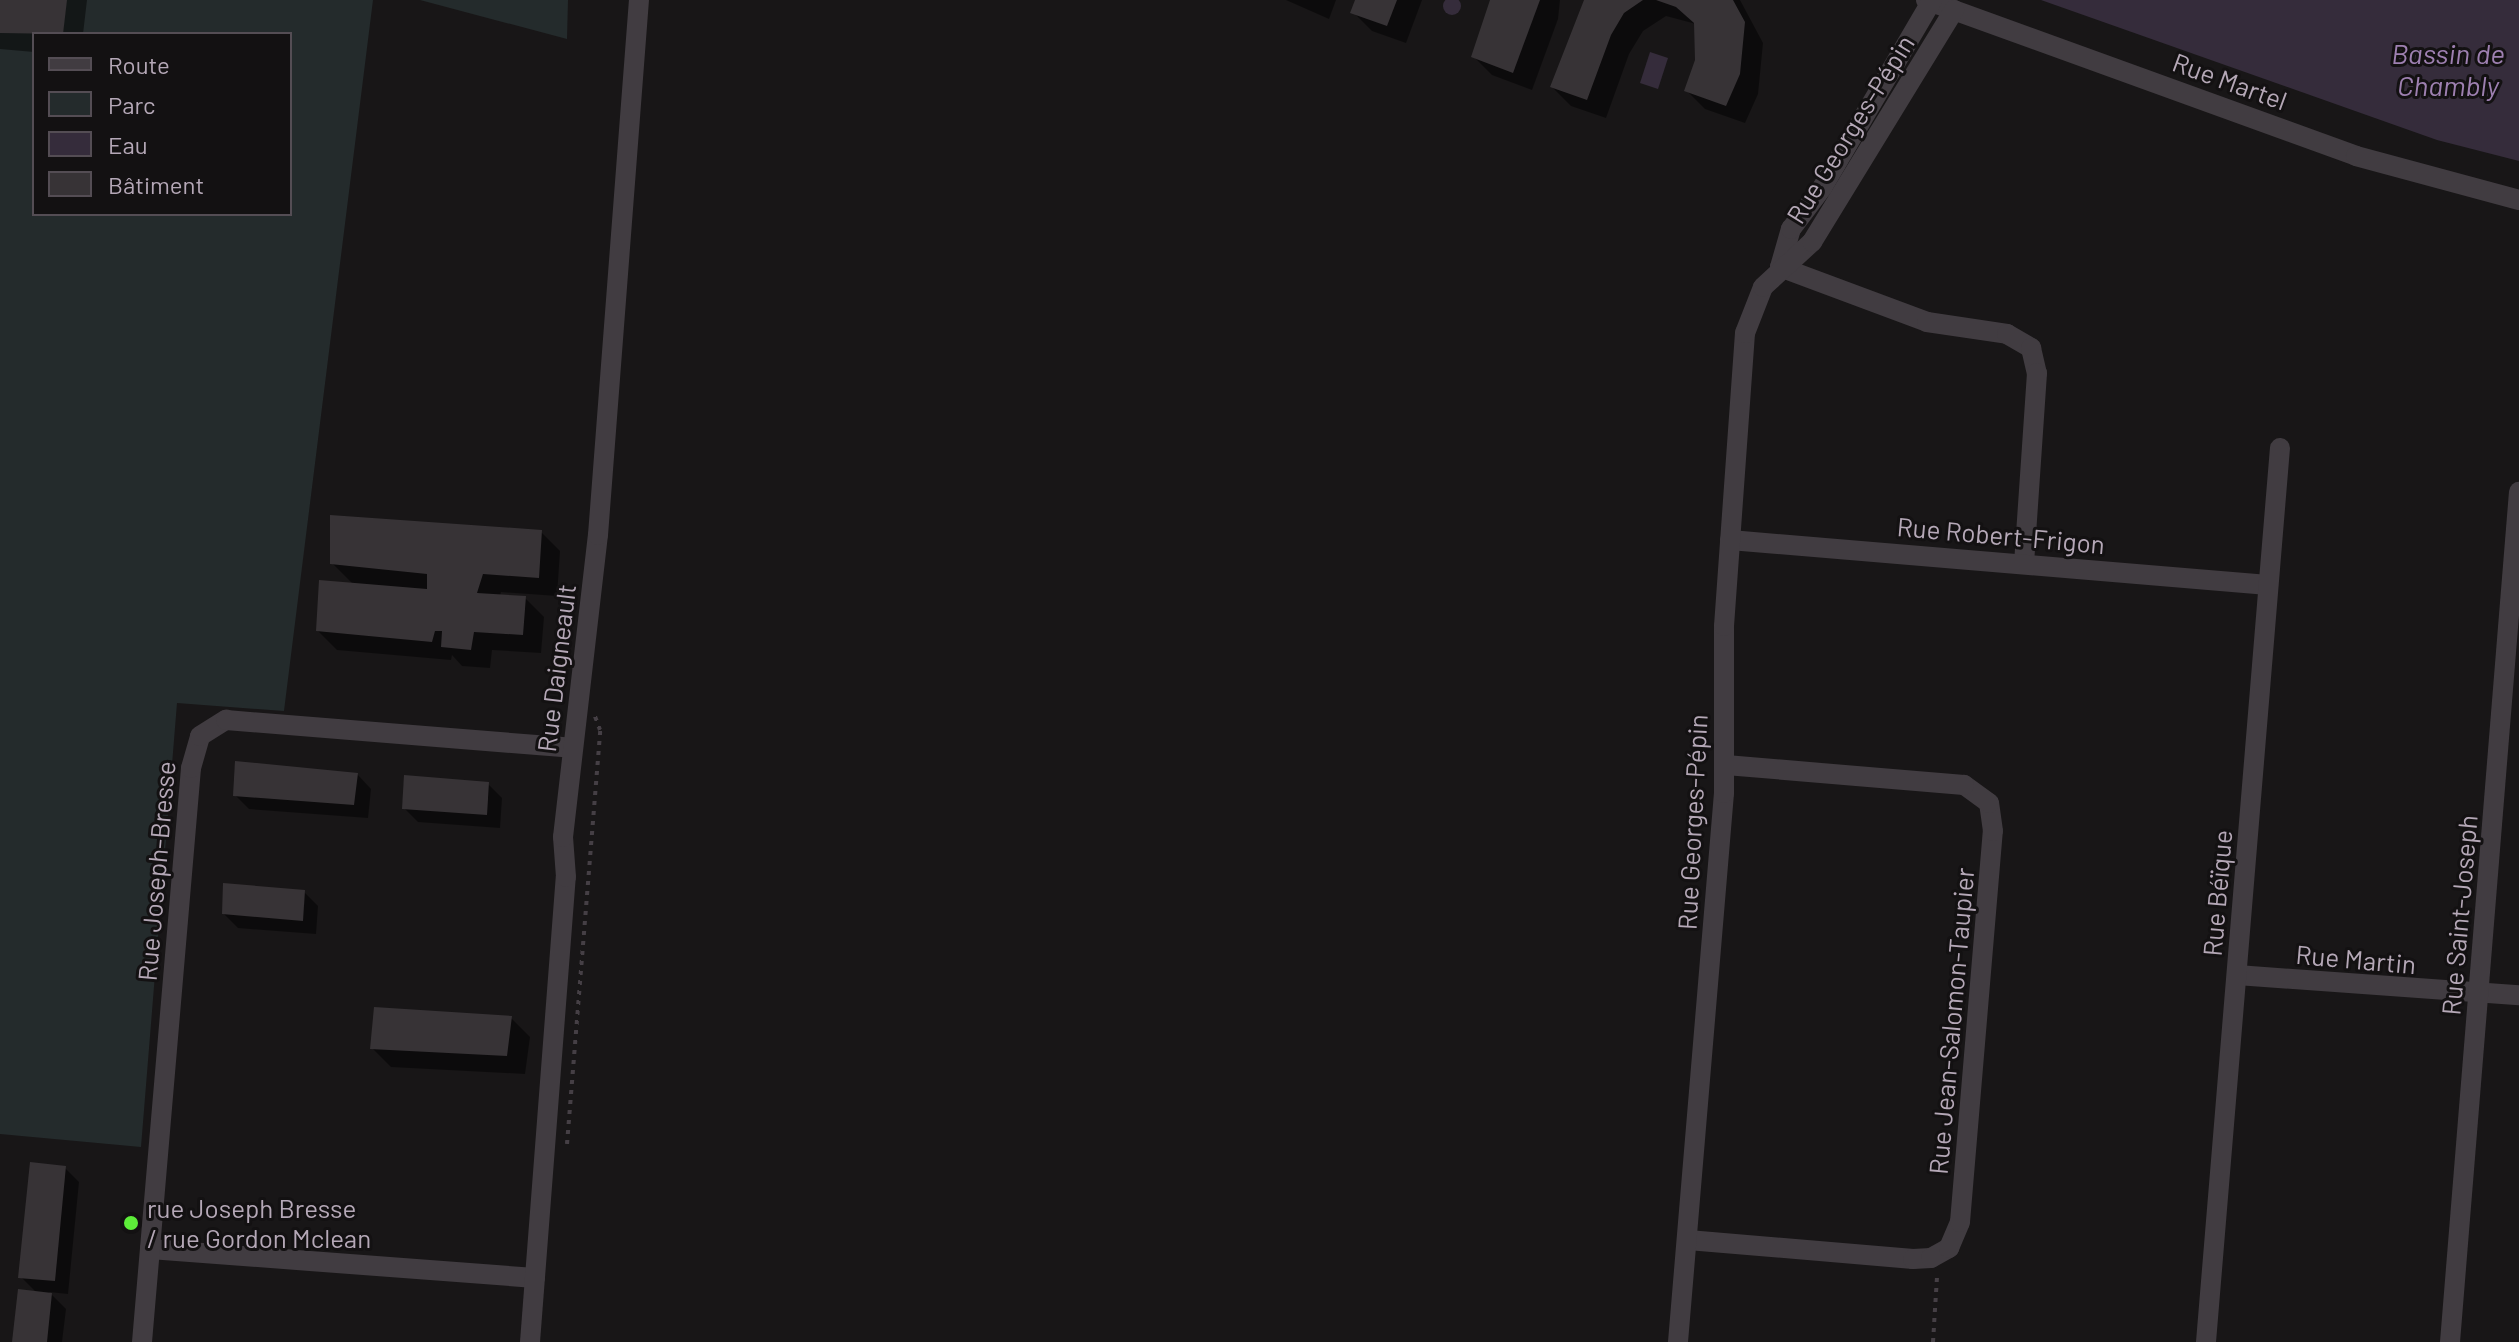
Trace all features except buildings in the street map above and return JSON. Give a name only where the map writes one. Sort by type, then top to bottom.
[{"type":"street","name":"Rue Daigneault","points":[[530,1342],[572,748],[598,535],[639,0]]},
{"type":"street","name":"Rue Martel","points":[[1928,1],[2356,156],[2519,200]]},
{"type":"street","name":"Rue Georges-Pépin","points":[[1780,267],[1791,229],[1822,188],[1928,1]]},
{"type":"street","name":"Rue Georges-Pépin","points":[[1678,1342],[1726,765],[1723,660],[1745,333],[1756,298],[1780,267],[1812,242],[1954,10]]},
{"type":"street","points":[[1780,267],[1927,322],[2015,336],[2031,348],[2037,373],[2024,562]]},
{"type":"street","name":"Rue Béïque","points":[[2206,1342],[2280,448]]},
{"type":"street","name":"Rue Saint-Joseph","points":[[2450,1342],[2519,492]]},
{"type":"street","name":"Rue Robert-Frigon","points":[[1730,540],[2024,562],[2268,585]]},
{"type":"street","name":"Rue Joseph-Bresse","points":[[142,1342],[191,768],[200,736],[226,720],[572,748]]},
{"type":"street","name":"Rue Jean-Salomon-Taupier","points":[[1688,1240],[1913,1259],[1931,1258],[1949,1248],[1960,1222],[1991,846],[1989,803],[1964,785],[1726,765]]},
{"type":"street","name":"Rue Martin","points":[[2237,975],[2519,995]]},
{"type":"street","points":[[150,1249],[535,1278]]},
{"type":"path","name":"Rue Daigneault","points":[[567,1146],[600,730],[591,713]]},
{"type":"path","points":[[1933,1342],[1938,1270]]},
{"type":"green space","points":[[0,0],[373,0],[284,711],[177,703],[141,1147],[0,1134]]},
{"type":"green space","points":[[420,0],[568,0],[567,39]]},
{"type":"water","points":[[1448,-1],[1456,-1],[1460,3],[1458,12],[1452,15],[1443,6]]},
{"type":"water","name":"Bassin de Chambly","points":[[2041,0],[2519,0],[2519,161],[2437,140]]},
{"type":"water","points":[[1650,52],[1668,58],[1658,89],[1640,83]]},
{"type":"place","name":"rue Joseph Bresse / rue Gordon Mclean","points":[[131,1223]]}]
